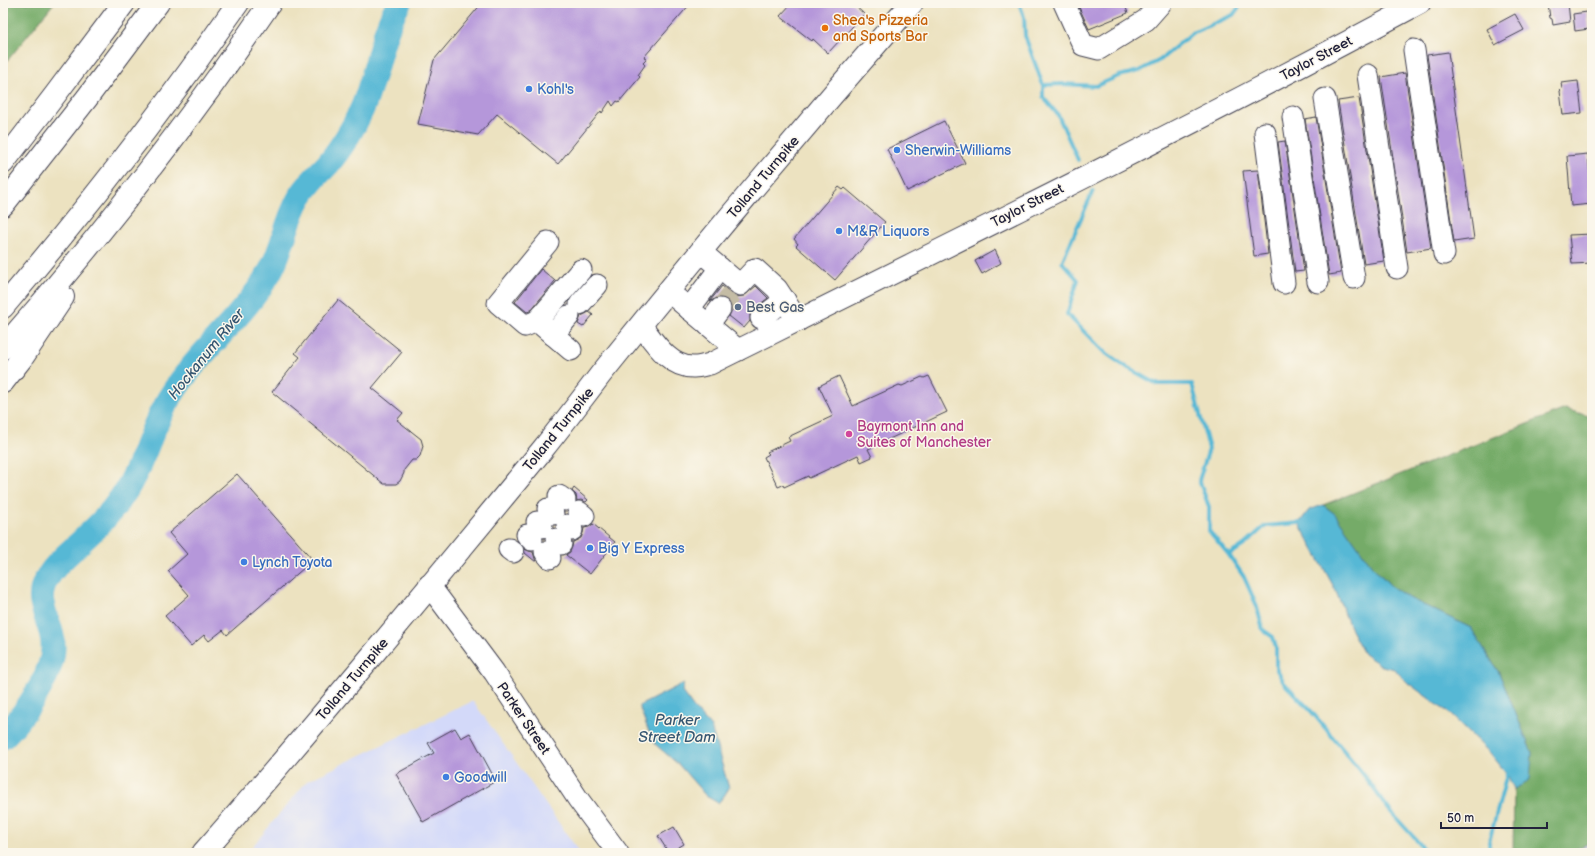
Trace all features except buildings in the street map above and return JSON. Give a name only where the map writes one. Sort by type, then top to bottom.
[{"type":"main road","points":[[3,162],[65,83],[124,3]]},
{"type":"main road","points":[[3,205],[87,98],[158,3]]},
{"type":"main road","points":[[3,307],[56,244],[132,148],[238,3]]},
{"type":"main road","points":[[3,348],[85,251],[147,173],[215,82],[270,3]]},
{"type":"main road","name":"Tolland Turnpike","points":[[203,853],[329,706],[543,448],[641,325],[840,85],[912,3]]},
{"type":"main road","points":[[3,382],[22,358],[147,173]]},
{"type":"street","points":[[1064,3],[1083,45],[1099,49],[1146,20],[1153,7]]},
{"type":"street","name":"Taylor Street","points":[[641,325],[656,346],[675,362],[693,367],[710,364],[798,321],[1325,54],[1420,3]]},
{"type":"street","points":[[1414,50],[1444,254]]},
{"type":"street","points":[[1368,75],[1397,268]]},
{"type":"street","points":[[1325,99],[1354,278]]},
{"type":"street","points":[[1293,117],[1318,282]]},
{"type":"street","points":[[1266,132],[1284,283]]},
{"type":"street","points":[[548,242],[498,302],[525,326],[537,321],[581,270]]},
{"type":"street","points":[[701,252],[738,350]]},
{"type":"street","points":[[669,292],[718,298],[755,269],[777,289],[798,321]]},
{"type":"street","points":[[553,335],[597,285]]},
{"type":"street","points":[[761,318],[784,300]]},
{"type":"street","points":[[537,321],[570,350]]},
{"type":"street","name":"Parker Street","points":[[429,585],[494,672],[578,799],[618,853]]},
{"type":"shaded area","points":[[473,701],[580,853],[247,853],[307,781]]},
{"type":"shaded area","points":[[1592,842],[1592,853],[1566,853]]},
{"type":"green space","points":[[3,3],[54,3],[3,66]]},
{"type":"green space","points":[[1565,409],[1592,417],[1592,842],[1566,853],[1513,853],[1514,789],[1522,785],[1532,753],[1499,673],[1471,628],[1407,597],[1391,586],[1371,565],[1335,514],[1323,505]]},
{"type":"water","points":[[1323,505],[1335,514],[1371,565],[1391,586],[1407,597],[1471,628],[1499,673],[1532,753],[1530,779],[1522,785],[1514,789],[1507,774],[1491,754],[1450,714],[1408,683],[1394,669],[1382,666],[1364,654],[1351,630],[1335,589],[1299,523],[1309,510]]},
{"type":"water","name":"Parker Street Dam","points":[[684,683],[682,692],[711,727],[729,788],[718,803],[706,796],[679,765],[656,745],[651,737],[639,706]]},
{"type":"waterway","name":"Hockanum River","points":[[3,737],[20,718],[36,694],[49,668],[53,644],[41,595],[47,578],[60,561],[99,525],[115,507],[127,490],[157,421],[172,394],[182,379],[243,310],[265,280],[276,260],[291,217],[300,197],[338,151],[359,116],[367,96],[387,29],[399,3]]},
{"type":"waterway","points":[[1019,3],[1024,17],[1025,36],[1043,85],[1063,84],[1096,86],[1119,76],[1139,71],[1160,60],[1192,33],[1233,15],[1242,3]]},
{"type":"waterway","points":[[1043,85],[1043,97],[1058,115],[1078,160]]},
{"type":"waterway","points":[[1093,191],[1062,262],[1078,280],[1067,314],[1103,351],[1123,365],[1157,384],[1192,384],[1209,449],[1199,480],[1209,507],[1209,531],[1229,555],[1244,577],[1256,604],[1263,630],[1273,637],[1276,648],[1276,668],[1284,683],[1311,711],[1360,770],[1390,811],[1428,853]]},
{"type":"waterway","points":[[1229,555],[1244,545],[1265,526],[1299,523]]},
{"type":"waterway","points":[[1490,853],[1489,842],[1507,774]]},
{"type":"tunnel","points":[[720,309],[732,294]]},
{"type":"place","name":"Shea's Pizzeria and Sports Bar","points":[[825,28]]},
{"type":"place","name":"Kohl's","points":[[529,89]]},
{"type":"place","name":"Sherwin-Williams","points":[[897,150]]},
{"type":"place","name":"M&R Liquors","points":[[839,231]]},
{"type":"place","name":"Best Gas","points":[[738,307]]},
{"type":"place","name":"Baymont Inn and Suites of Manchester","points":[[849,434]]},
{"type":"place","name":"Big Y Express","points":[[590,548]]},
{"type":"place","name":"Lynch Toyota","points":[[244,562]]},
{"type":"place","name":"Goodwill","points":[[446,777]]}]
